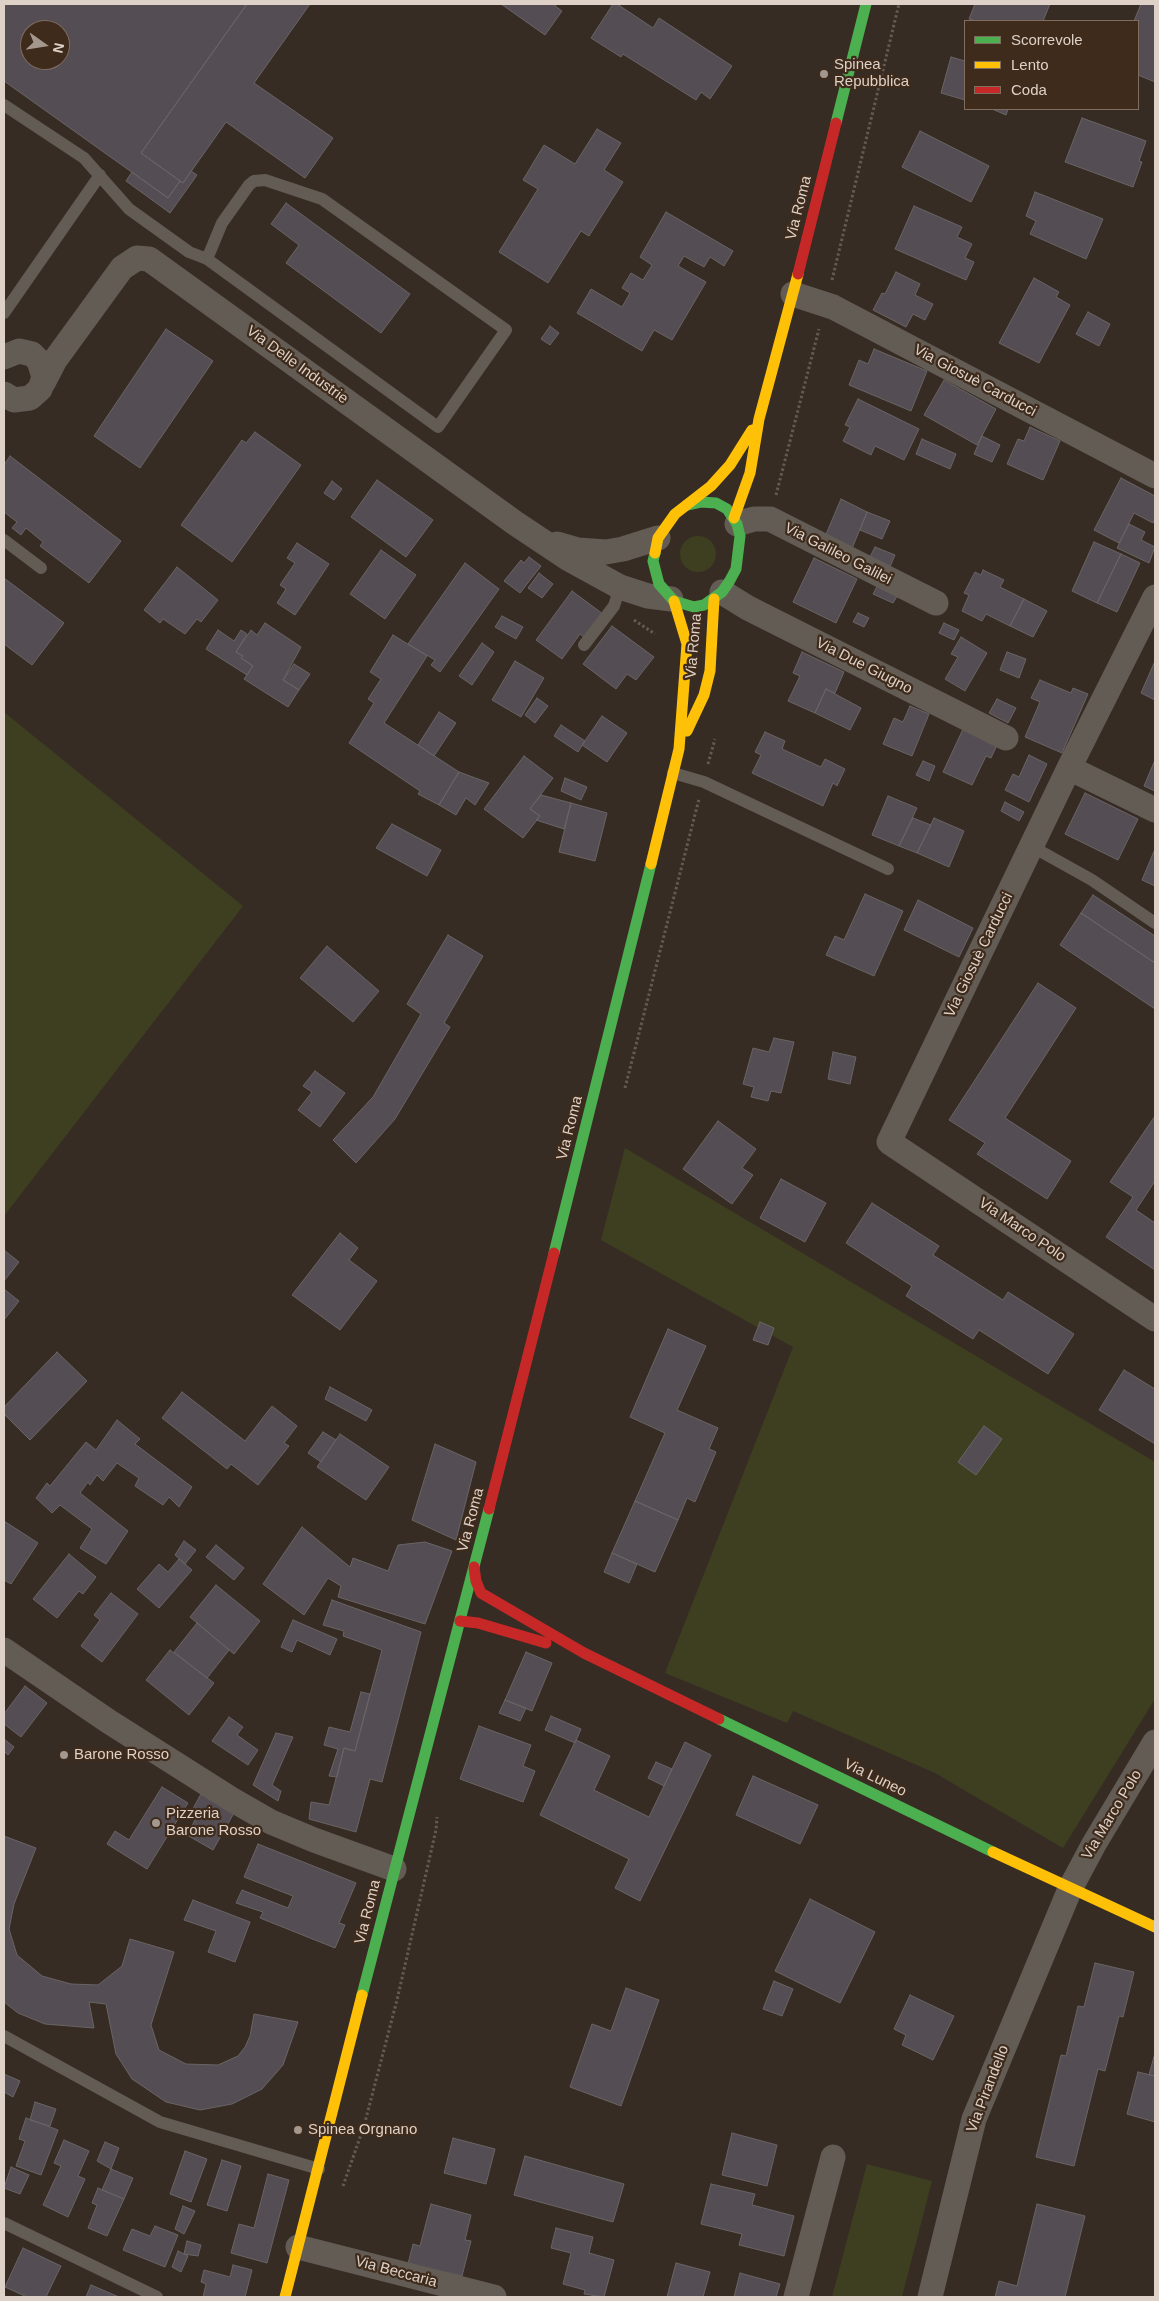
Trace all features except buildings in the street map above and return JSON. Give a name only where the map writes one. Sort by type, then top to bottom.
[{"type":"street","name":"Via Roma","points":[[672,600],[694,607],[704,605],[718,596],[736,569],[739,550],[736,521],[750,472],[759,419],[793,294],[866,4]]},
{"type":"street","name":"Via Delle Industrie","points":[[7,400],[30,398],[38,392],[55,360],[126,263],[137,258],[149,259],[569,559],[617,597],[648,596],[672,600]]},
{"type":"street","name":"Via Giosuè Carducci","points":[[793,294],[833,307],[1155,476]]},
{"type":"street","name":"Via Delle Industrie","points":[[4,357],[12,352],[29,353],[45,350],[71,337]]},
{"type":"street","points":[[29,353],[37,358],[42,367],[43,383]]},
{"type":"street","name":"Via Roma","points":[[285,2297],[394,1869],[520,1394],[679,749],[688,644],[672,600],[659,584],[655,573],[654,561],[658,538],[675,514],[711,486],[730,465],[759,419]]},
{"type":"street","points":[[688,505],[701,502],[716,503],[727,509],[736,521]]},
{"type":"street","name":"Via Galileo Galilei","points":[[736,521],[770,519],[936,603]]},
{"type":"street","name":"Via Delle Industrie","points":[[540,540],[578,550],[606,552],[623,549],[658,538]]},
{"type":"street","points":[[617,597],[623,549]]},
{"type":"street","name":"Via Roma","points":[[679,749],[704,695],[710,671],[718,596]]},
{"type":"street","name":"Via Due Giugno","points":[[718,596],[755,612],[1006,738]]},
{"type":"street","name":"Via Giosuè Carducci","points":[[889,1142],[1068,768],[1147,629],[1155,597]]},
{"type":"street","points":[[1068,768],[1155,810]]},
{"type":"street","name":"Via Marco Polo","points":[[889,1142],[1155,1319]]},
{"type":"street","name":"Via Luneo","points":[[474,1567],[476,1581],[482,1593],[584,1653],[1070,1889],[1155,1927]]},
{"type":"street","name":"Via Luneo","points":[[460,1621],[478,1623],[584,1653]]},
{"type":"street","points":[[4,1650],[108,1721],[231,1799],[271,1822],[394,1869]]},
{"type":"street","name":"Via Marco Polo","points":[[1070,1889],[1094,1844],[1155,1742]]},
{"type":"street","name":"Via Pirandello","points":[[930,2297],[974,2119],[1070,1889]]},
{"type":"street","points":[[796,2297],[833,2157]]},
{"type":"street","name":"Via Beccaria","points":[[298,2247],[494,2297]]},
{"type":"lane","points":[[4,105],[84,158],[129,209],[189,252],[207,260],[438,427],[506,330],[322,199],[265,180],[254,181],[249,185],[222,223],[207,260]]},
{"type":"lane","points":[[4,313],[100,175]]},
{"type":"lane","points":[[4,540],[41,568]]},
{"type":"lane","points":[[584,646],[617,597]]},
{"type":"lane","points":[[673,773],[704,782],[888,869]]},
{"type":"lane","points":[[1031,846],[1092,880],[1155,923]]},
{"type":"lane","points":[[4,2036],[160,2122],[318,2169]]},
{"type":"lane","points":[[4,2223],[157,2297]]},
{"type":"path","points":[[830,286],[899,4]]},
{"type":"path","points":[[792,428],[822,320]]},
{"type":"path","points":[[617,597],[656,635]]},
{"type":"path","points":[[353,2152],[364,2126],[397,2000],[438,1814]]},
{"type":"green space","points":[[698,536],[705,537],[711,541],[715,547],[715,561],[711,567],[705,571],[698,572],[691,571],[685,567],[681,561],[680,554],[681,547],[685,541],[691,537]]},
{"type":"green space","points":[[4,712],[243,906],[4,1216]]},
{"type":"green space","points":[[625,1148],[1155,1462],[1155,1699],[1063,1848],[935,1773],[793,1711],[787,1723],[665,1673],[793,1347],[601,1240]]},
{"type":"green space","points":[[867,2164],[932,2181],[902,2297],[832,2297]]},
{"type":"traffic: fast","points":[[836,123],[866,4]]},
{"type":"traffic: fast","points":[[655,553],[653,561],[659,584],[674,601],[694,607],[704,605],[722,592],[729,582],[736,569],[740,536],[737,524],[727,509],[716,503],[701,502],[687,505]]},
{"type":"traffic: fast","points":[[554,1253],[651,864]]},
{"type":"traffic: fast","points":[[362,1995],[489,1509]]},
{"type":"traffic: fast","points":[[719,1719],[993,1852]]},
{"type":"traffic: slow","points":[[734,518],[750,473],[759,419],[798,274]]},
{"type":"traffic: slow","points":[[655,553],[658,538],[675,514],[711,486],[730,465],[752,430]]},
{"type":"traffic: slow","points":[[687,731],[704,695],[710,671],[714,599]]},
{"type":"traffic: slow","points":[[651,864],[679,749],[687,644],[674,601]]},
{"type":"traffic: slow","points":[[993,1852],[1155,1927]]},
{"type":"traffic: slow","points":[[285,2297],[362,1995]]},
{"type":"traffic: jam","points":[[798,274],[836,123]]},
{"type":"traffic: jam","points":[[489,1509],[554,1253]]},
{"type":"traffic: jam","points":[[474,1567],[476,1581],[481,1593],[584,1653],[719,1719]]},
{"type":"traffic: jam","points":[[460,1621],[478,1623],[546,1643]]},
{"type":"place","name":"Spinea Repubblica","points":[[824,74]]},
{"type":"place","name":"Barone Rosso","points":[[64,1755]]},
{"type":"place","name":"Pizzeria Barone Rosso","points":[[156,1823]]},
{"type":"place","name":"Spinea Orgnano","points":[[298,2130]]}]
